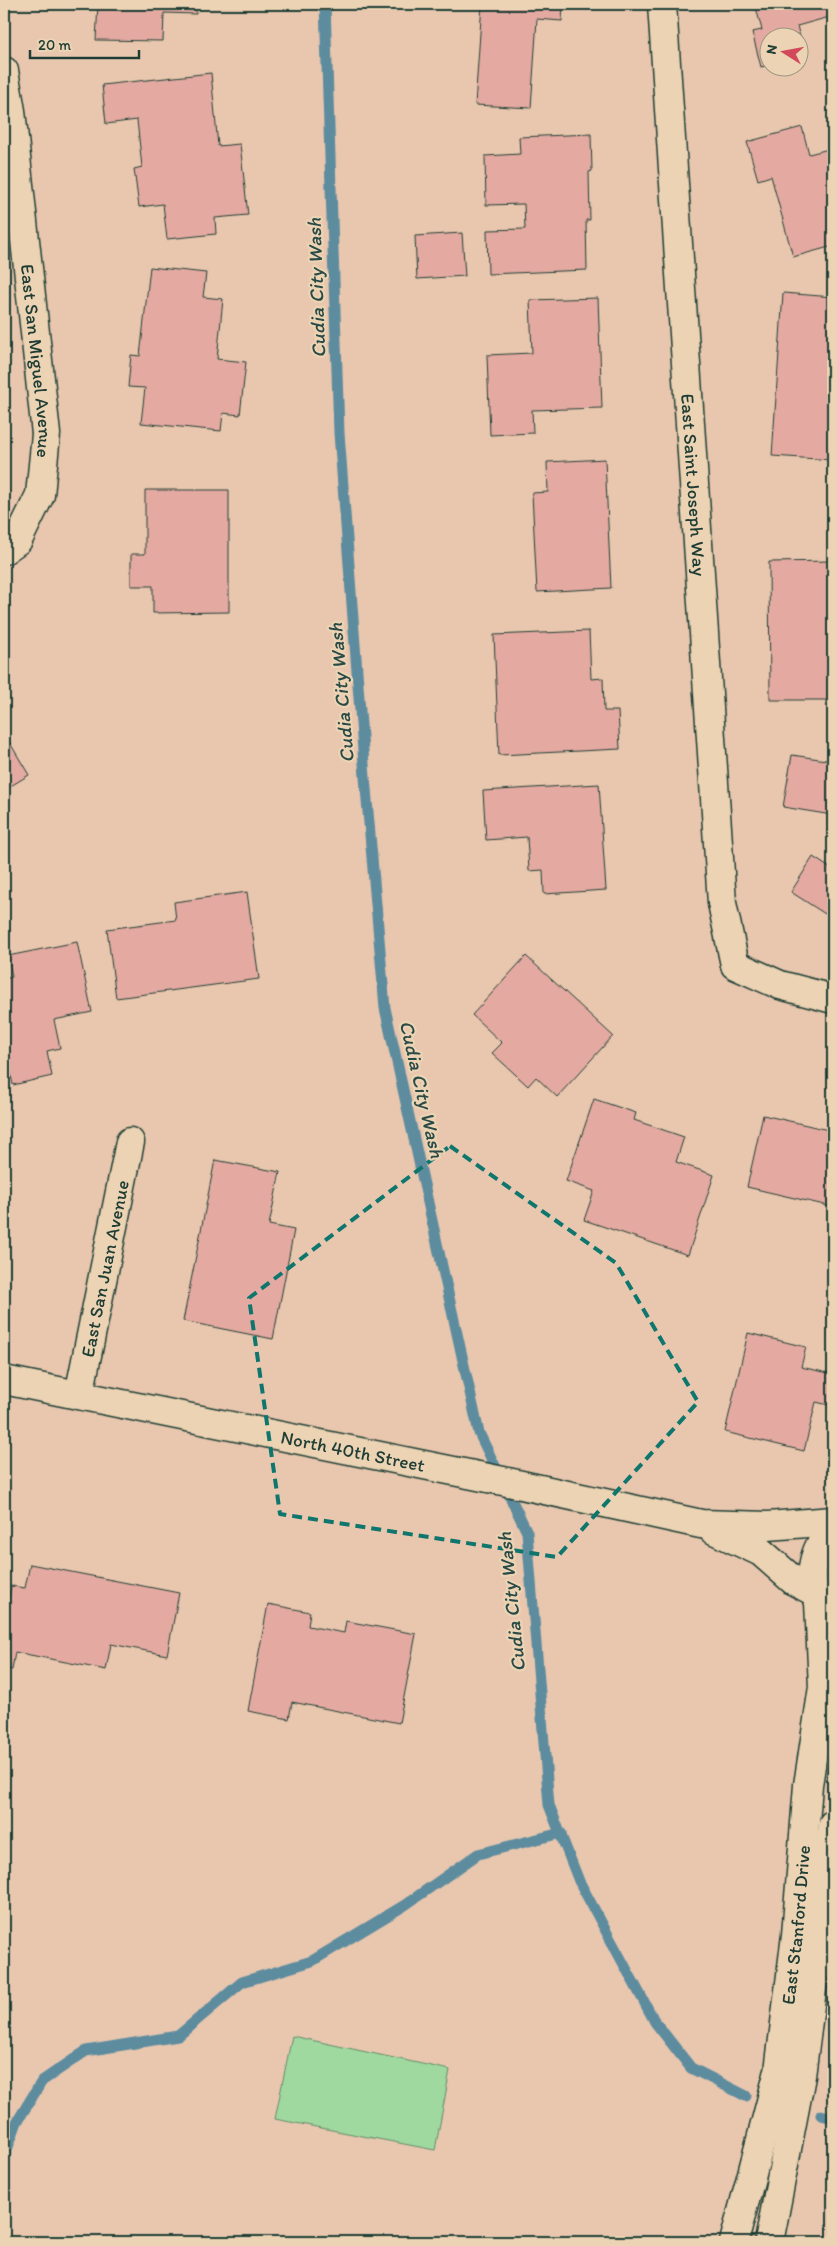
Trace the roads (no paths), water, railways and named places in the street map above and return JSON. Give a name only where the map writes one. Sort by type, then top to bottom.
[{"type":"street","name":"East Saint Joseph Way","points":[[662,4],[722,903],[735,965],[780,985],[833,999]]},
{"type":"street","name":"East San Miguel Avenue","points":[[4,71],[11,111],[46,434],[40,495],[18,540],[4,550]]},
{"type":"street","name":"East San Juan Avenue","points":[[79,1395],[130,1142]]},
{"type":"street","name":"North 40th Street","points":[[4,1380],[503,1481],[701,1524],[768,1526],[833,1521]]},
{"type":"street","name":"North 40th Street","points":[[701,1524],[762,1552],[822,1604]]},
{"type":"street","name":"East Stanford Drive","points":[[734,2242],[779,2071],[796,1935],[808,1786],[823,1687],[822,1604],[813,1575],[814,1559],[821,1543],[833,1529]]},
{"type":"street","name":"East Stanford Drive","points":[[769,2242],[801,2076],[833,1824]]},
{"type":"waterway","name":"Cudia City Wash","points":[[325,4],[339,433],[365,777],[385,1008],[479,1433],[527,1532],[549,1805],[579,1881],[655,2022],[691,2068],[746,2096]]},
{"type":"waterway","points":[[4,2158],[17,2122],[42,2081],[86,2051],[178,2036],[242,1982],[312,1961],[405,1905],[478,1854],[561,1833]]},
{"type":"waterway","name":"Cudia City Wash","points":[[821,2115],[833,2118]]}]
